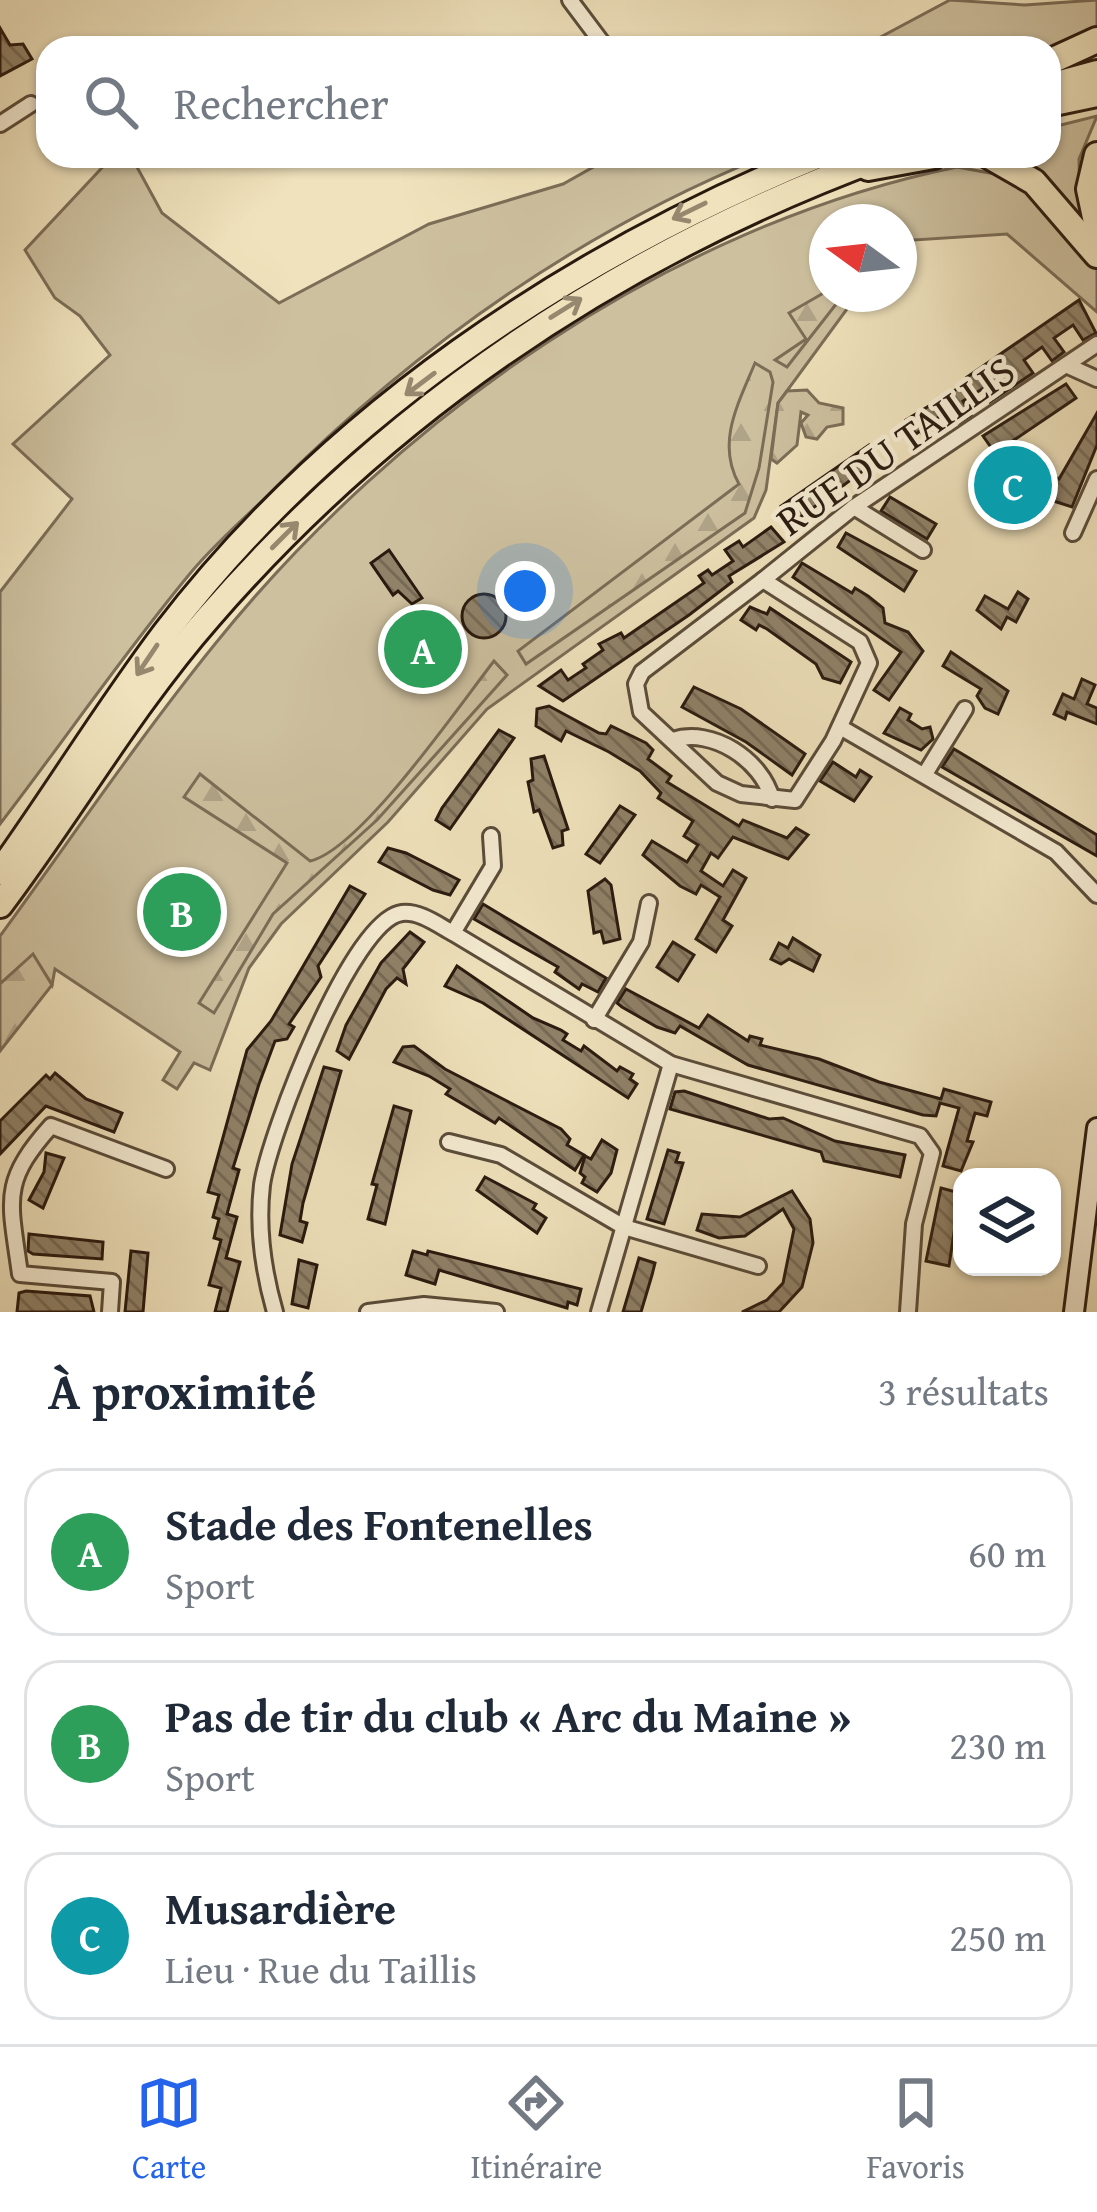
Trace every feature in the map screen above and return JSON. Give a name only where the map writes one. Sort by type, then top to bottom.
[{"type":"highway","points":[[1061,56],[1097,40]]},
{"type":"highway","points":[[1061,83],[1097,73]]},
{"type":"highway","points":[[1061,102],[1097,94]]},
{"type":"highway","points":[[1097,155],[1089,189],[1097,227]]},
{"type":"highway","points":[[0,872],[165,634],[329,457],[470,346],[604,257],[697,206],[818,168]]},
{"type":"highway","points":[[0,905],[205,620],[382,442],[595,290],[820,168]]},
{"type":"highway","points":[[1010,168],[1034,182],[1097,255]]},
{"type":"street","points":[[570,0],[597,36]]},
{"type":"street","points":[[0,124],[31,104]]},
{"type":"street","name":"RUE DU TAILLIS","points":[[673,740],[641,712],[636,684],[642,672],[854,507],[1097,344]]},
{"type":"street","name":"RUE DU TAILLIS","points":[[1066,365],[1097,379]]},
{"type":"street","points":[[1072,533],[1097,479]]},
{"type":"street","points":[[854,507],[922,550]]},
{"type":"street","points":[[763,580],[860,642],[867,654],[866,676],[795,800],[772,799],[717,784],[673,740],[691,735],[731,750],[767,782],[772,799]]},
{"type":"street","points":[[925,774],[964,709]]},
{"type":"street","points":[[840,727],[1056,852],[1097,895]]},
{"type":"street","points":[[453,933],[493,866],[491,836]]},
{"type":"street","points":[[594,1020],[641,942],[649,903]]},
{"type":"street","points":[[275,1312],[263,1272],[262,1184],[280,1114],[311,1038],[376,928],[398,913],[417,914],[453,933],[670,1064],[920,1136],[929,1144],[914,1224],[908,1312]]},
{"type":"street","points":[[599,1312],[670,1064]]},
{"type":"street","points":[[110,1312],[112,1282],[20,1274],[11,1178],[20,1159],[51,1126],[166,1168]]},
{"type":"street","points":[[1074,1312],[1097,1128]]},
{"type":"street","points":[[449,1142],[501,1155],[624,1227],[758,1266]]},
{"type":"street","points":[[368,1312],[424,1305],[496,1312]]},
{"type":"green space","points":[[950,0],[1025,5],[1097,0],[1097,31],[1061,44],[1061,36],[882,36]]},
{"type":"green space","points":[[1097,116],[1079,159],[1080,216],[1031,168],[1061,168],[1061,125]]},
{"type":"green space","points":[[102,168],[138,168],[162,213],[279,303],[429,224],[563,184],[592,168],[737,168],[629,220],[501,299],[440,343],[325,440],[197,565],[0,824],[0,592],[72,499],[13,444],[110,355],[80,316],[55,298],[25,250]]},
{"type":"green space","points":[[953,168],[1017,178],[1097,265],[1097,312],[1007,234],[917,240],[917,204],[826,204]]},
{"type":"green space","points":[[809,211],[809,312],[845,312],[778,403],[766,490],[754,518],[487,709],[388,822],[281,924],[249,968],[210,1070],[194,1063],[177,1089],[163,1080],[180,1052],[55,969],[52,985],[33,955],[0,984],[0,936],[132,752],[215,644],[287,561],[367,482],[454,409],[546,343],[644,284],[745,235]]},
{"type":"green space","points":[[809,301],[809,312],[830,312],[787,367],[775,360],[806,339],[789,313]]},
{"type":"green space","points":[[755,363],[770,372],[773,382],[759,468],[745,513],[526,664],[518,651],[739,484],[729,439]]},
{"type":"green space","points":[[807,390],[819,403],[843,408],[843,424],[827,427],[817,439],[806,437],[801,423],[808,415],[801,412],[797,445],[777,463],[771,459],[778,403],[787,391]]},
{"type":"green space","points":[[494,661],[507,675],[377,820],[273,914],[214,1013],[199,1003],[287,863],[184,797],[200,774],[310,861],[331,851],[381,805]]},
{"type":"green space","points":[[33,954],[52,985],[0,1051],[0,984]]},
{"type":"building","points":[[0,28],[10,45],[23,44],[32,59],[0,76]]},
{"type":"building","points":[[1079,300],[1096,333],[1083,340],[1073,325],[1054,338],[1064,352],[1052,361],[1042,347],[1024,360],[1033,373],[990,402],[982,389],[963,401],[971,415],[959,423],[950,409],[932,422],[938,433],[927,441],[920,431],[916,434],[906,420],[970,381],[967,377]]},
{"type":"building","points":[[1066,384],[1076,398],[995,453],[983,436]]},
{"type":"building","points":[[1097,413],[1097,445],[1072,507],[1041,497],[1052,476],[1059,479]]},
{"type":"building","points":[[869,445],[879,459],[798,519],[793,512],[788,516],[781,506]]},
{"type":"building","points":[[890,497],[936,524],[927,539],[881,511]]},
{"type":"building","points":[[771,527],[784,542],[729,576],[732,582],[689,615],[563,701],[539,686],[561,670],[568,680],[586,668],[583,664],[603,650],[599,644],[621,633],[624,638],[704,583],[699,576],[708,570],[712,575],[733,561],[725,550],[739,541],[743,547]]},
{"type":"building","points":[[846,533],[916,571],[904,591],[838,547]]},
{"type":"building","points":[[389,550],[422,598],[412,604],[398,591],[393,595],[371,563]]},
{"type":"building","points":[[802,563],[852,593],[855,588],[868,596],[883,608],[885,623],[908,632],[923,651],[889,700],[874,690],[901,652],[793,577]]},
{"type":"building","points":[[1018,592],[1028,599],[1016,622],[1007,617],[1001,629],[977,610],[985,596],[1008,609]]},
{"type":"building","points":[[484,594],[500,600],[506,616],[500,632],[484,638],[468,632],[462,616],[468,600]]},
{"type":"building","points":[[750,607],[767,614],[770,608],[851,662],[840,683],[823,678],[816,664],[767,629],[759,625],[756,630],[741,620]]},
{"type":"building","points":[[951,652],[1008,691],[998,714],[985,708],[977,696],[981,689],[943,666]]},
{"type":"building","points":[[1082,679],[1095,685],[1087,704],[1097,708],[1097,724],[1067,712],[1065,719],[1054,714],[1063,694],[1074,699]]},
{"type":"building","points":[[694,687],[741,709],[805,754],[792,775],[746,742],[682,707]]},
{"type":"building","points":[[549,706],[599,733],[606,734],[611,726],[646,743],[653,750],[648,759],[671,776],[667,782],[739,826],[743,820],[787,838],[796,828],[808,835],[788,859],[733,837],[718,858],[711,853],[701,871],[723,886],[733,870],[746,878],[723,920],[732,926],[716,952],[696,939],[720,897],[701,885],[696,894],[680,886],[643,855],[652,841],[687,862],[698,845],[684,836],[693,821],[658,798],[661,793],[640,771],[609,752],[566,731],[561,741],[536,726],[537,709]]},
{"type":"building","points":[[900,708],[922,729],[930,727],[933,739],[921,750],[884,733]]},
{"type":"building","points":[[499,730],[514,738],[450,829],[436,820]]},
{"type":"building","points":[[954,749],[1097,835],[1097,856],[942,767]]},
{"type":"building","points":[[544,756],[568,829],[562,831],[563,845],[553,848],[539,810],[534,812],[528,782],[533,780],[531,759]]},
{"type":"building","points":[[833,762],[856,777],[860,770],[871,777],[854,801],[820,781]]},
{"type":"building","points":[[620,806],[635,815],[600,863],[586,854]]},
{"type":"building","points":[[388,848],[459,880],[450,895],[433,890],[379,862]]},
{"type":"building","points":[[605,879],[611,885],[620,939],[604,943],[601,931],[594,933],[588,891]]},
{"type":"building","points":[[350,886],[365,894],[318,966],[321,977],[289,1024],[294,1027],[287,1039],[275,1041],[259,1084],[233,1168],[239,1170],[227,1214],[237,1217],[226,1258],[240,1262],[227,1312],[215,1312],[221,1288],[209,1285],[221,1240],[214,1238],[219,1219],[213,1217],[219,1195],[208,1192],[247,1050],[271,1021]]},
{"type":"building","points":[[483,904],[606,978],[598,992],[582,984],[579,989],[555,972],[558,967],[474,919]]},
{"type":"building","points":[[410,932],[424,942],[403,969],[406,984],[397,978],[386,989],[349,1059],[337,1051],[346,1025],[381,963]]},
{"type":"building","points":[[793,938],[820,955],[813,971],[789,959],[781,964],[771,959],[779,943],[788,948]]},
{"type":"building","points":[[673,942],[694,955],[678,981],[657,967]]},
{"type":"building","points":[[457,966],[533,1018],[567,1034],[563,1040],[581,1051],[584,1046],[617,1071],[620,1067],[633,1074],[630,1079],[637,1084],[628,1098],[483,1003],[445,986]]},
{"type":"building","points":[[626,989],[699,1028],[708,1015],[748,1041],[750,1036],[762,1039],[760,1045],[819,1059],[879,1082],[941,1099],[944,1089],[991,1102],[987,1116],[975,1113],[967,1141],[973,1142],[962,1168],[953,1169],[943,1166],[959,1108],[940,1103],[936,1116],[923,1115],[748,1065],[680,1026],[675,1033],[657,1027],[617,1003]]},
{"type":"building","points":[[414,1046],[445,1069],[561,1129],[570,1139],[567,1145],[584,1155],[575,1170],[499,1118],[495,1123],[446,1094],[450,1089],[429,1076],[394,1062],[403,1047]]},
{"type":"building","points":[[324,1067],[341,1071],[303,1203],[300,1221],[307,1223],[302,1242],[280,1235],[292,1164]]},
{"type":"building","points":[[55,1073],[86,1099],[122,1113],[114,1132],[46,1106],[0,1154],[0,1121],[46,1075],[50,1079]]},
{"type":"building","points":[[675,1092],[769,1119],[783,1118],[835,1141],[905,1155],[900,1177],[824,1161],[821,1152],[670,1109]]},
{"type":"building","points":[[394,1106],[411,1111],[385,1224],[368,1219],[377,1185],[372,1184]]},
{"type":"building","points":[[602,1140],[617,1150],[611,1173],[597,1192],[582,1183],[585,1177],[580,1173],[585,1156],[591,1159]]},
{"type":"building","points":[[668,1150],[679,1153],[676,1162],[683,1163],[664,1224],[647,1219]]},
{"type":"building","points":[[46,1153],[64,1158],[43,1208],[29,1200],[44,1172]]},
{"type":"building","points":[[485,1177],[536,1204],[533,1209],[546,1218],[537,1233],[477,1190]]},
{"type":"building","points":[[941,1188],[953,1191],[949,1266],[926,1261]]},
{"type":"building","points":[[792,1191],[810,1219],[813,1243],[802,1287],[779,1312],[742,1312],[767,1300],[783,1283],[794,1229],[783,1209],[745,1236],[719,1238],[697,1230],[702,1214],[740,1217]]},
{"type":"building","points":[[29,1234],[103,1242],[102,1259],[33,1254],[28,1251]]},
{"type":"building","points":[[131,1251],[148,1253],[143,1312],[125,1312]]},
{"type":"building","points":[[413,1251],[581,1289],[577,1305],[568,1302],[567,1308],[439,1270],[435,1284],[406,1275]]},
{"type":"building","points":[[639,1258],[655,1263],[652,1275],[641,1312],[623,1312]]},
{"type":"building","points":[[299,1260],[317,1265],[308,1308],[292,1304]]},
{"type":"building","points":[[19,1293],[90,1296],[94,1312],[17,1312]]},
{"type":"place","name":"Musardière","points":[[1013,485]]},
{"type":"place","name":"Stade des Fontenelles","points":[[423,649]]},
{"type":"place","name":"Pas de tir du club « Arc du Maine »","points":[[182,912]]}]
